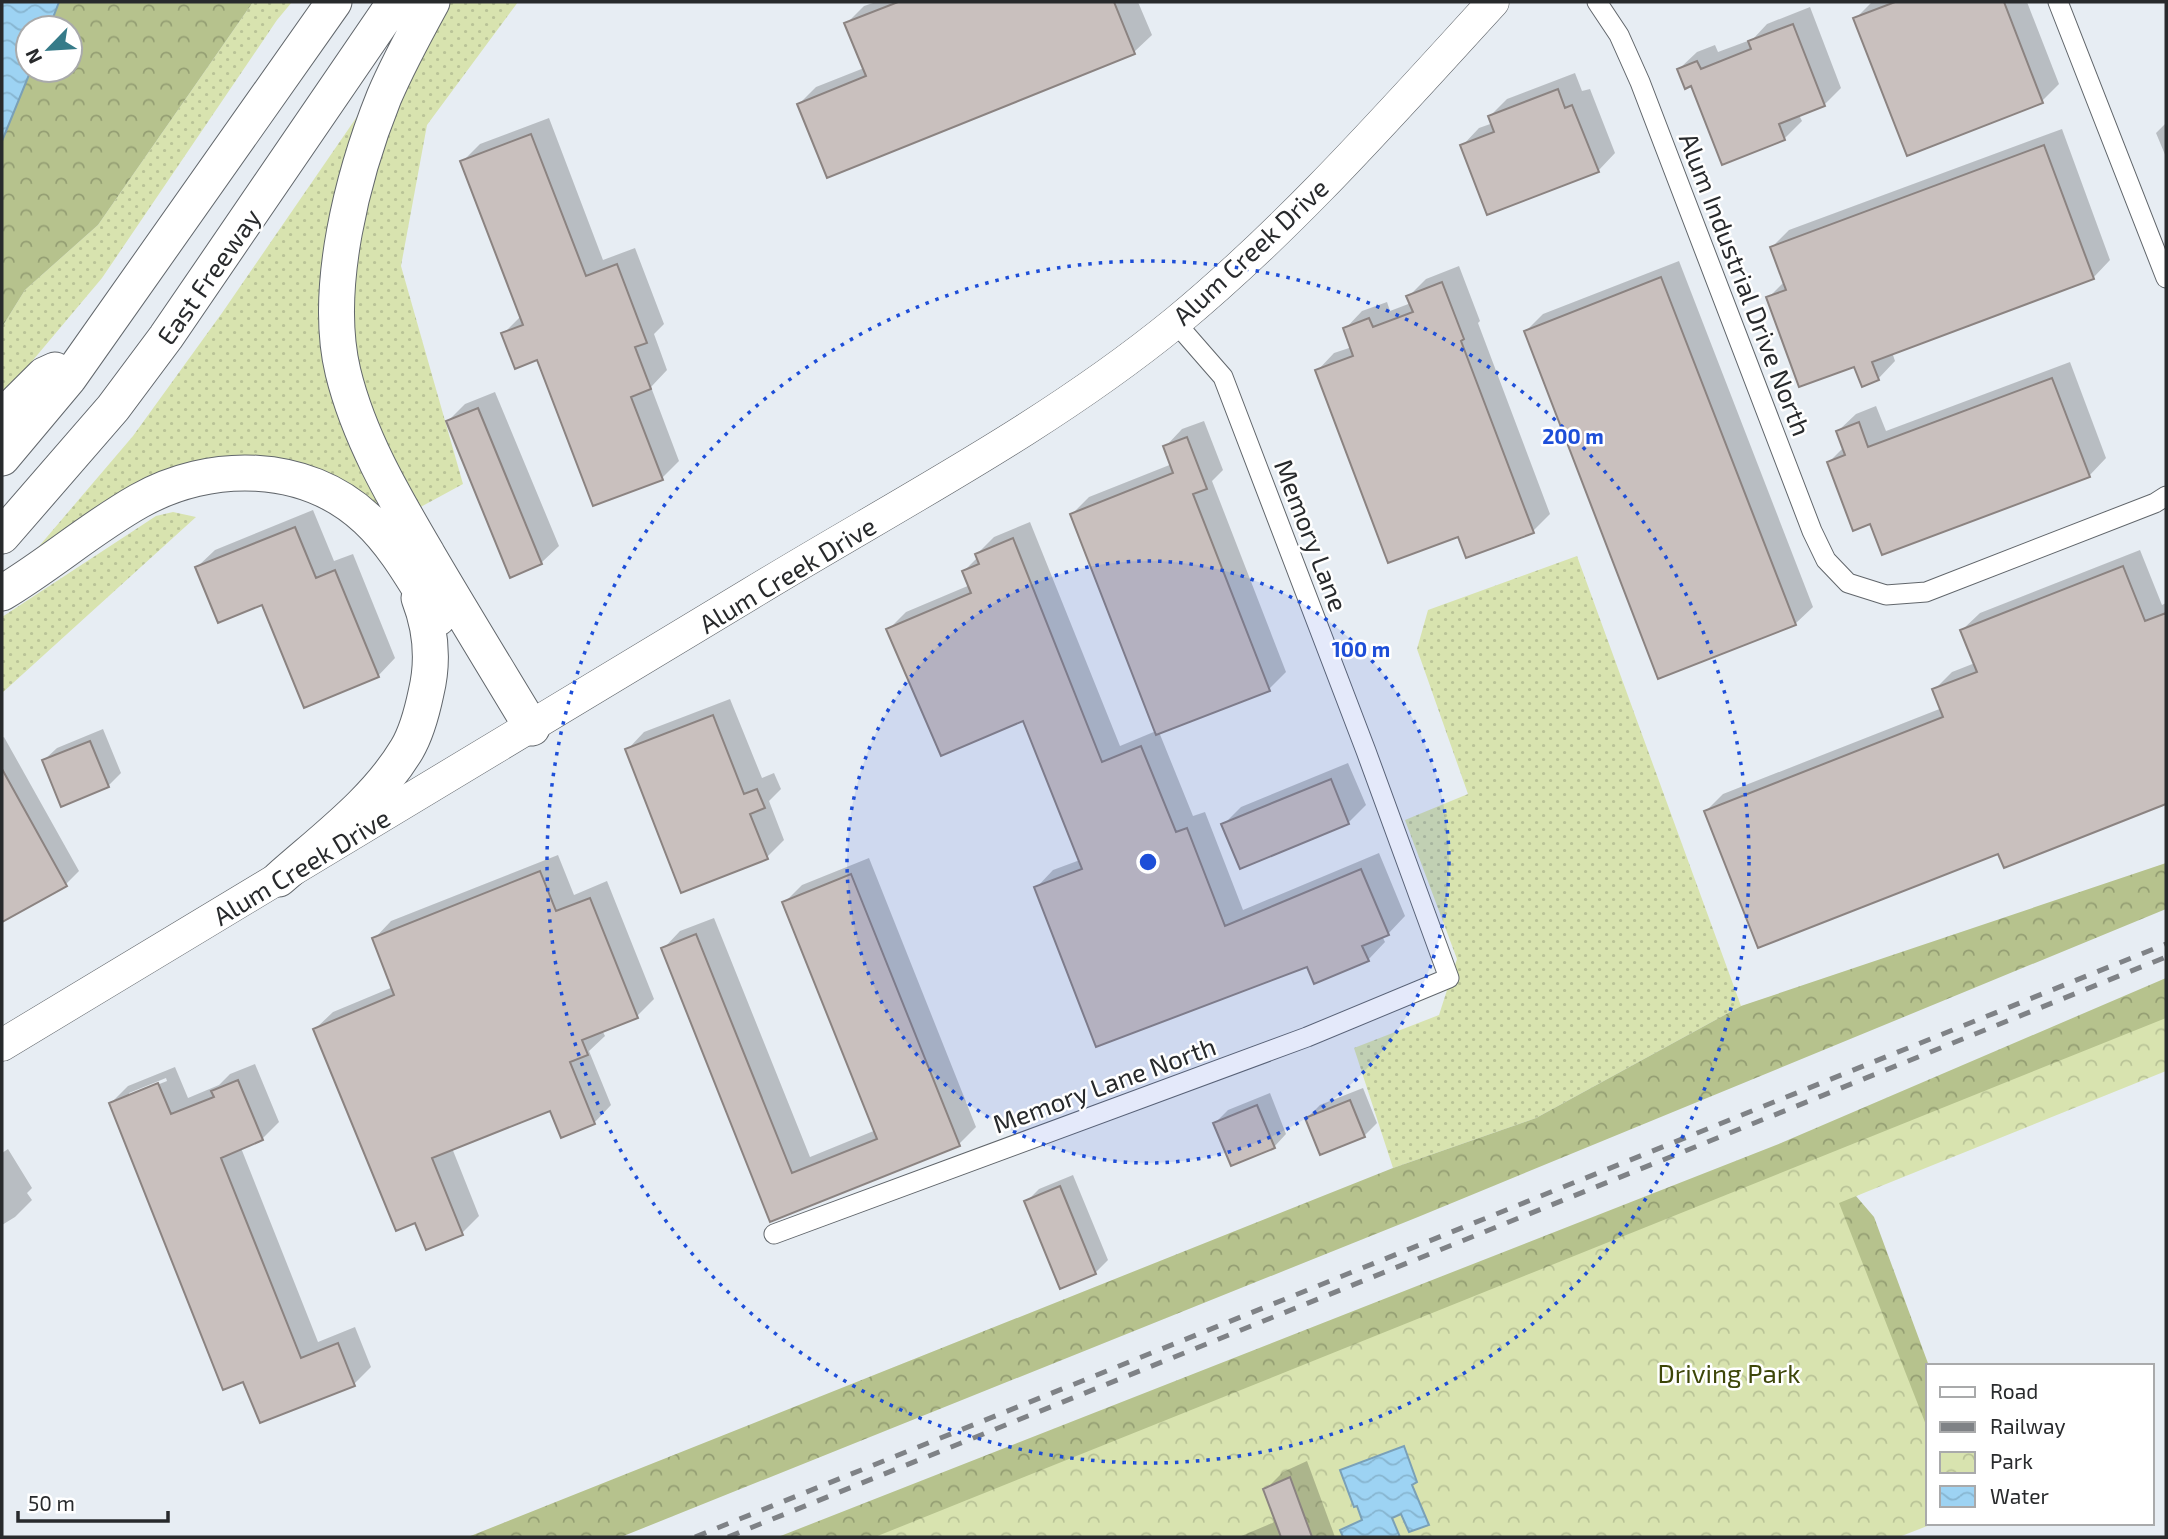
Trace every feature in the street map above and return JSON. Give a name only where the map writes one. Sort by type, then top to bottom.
[{"type":"highway","points":[[2,458],[81,360],[334,2]]},
{"type":"highway","name":"East Freeway","points":[[2,536],[113,408],[166,337],[395,2]]},
{"type":"highway","points":[[432,2],[385,95],[354,188],[340,270],[337,316],[339,343],[343,371],[357,418],[376,462],[447,588],[532,728]]},
{"type":"highway","points":[[2,417],[44,375],[81,360]]},
{"type":"highway","points":[[2,593],[139,501],[198,477],[226,472],[256,473],[289,479],[342,499],[366,518],[387,540],[405,566],[498,716],[532,728]]},
{"type":"highway","points":[[279,880],[358,809],[392,772],[409,746],[430,678],[431,649],[427,620],[405,566]]},
{"type":"main road","name":"Alum Creek Drive","points":[[2,1045],[999,447],[1105,374],[1175,322],[1283,225],[1493,2]]},
{"type":"street","name":"Alum Industrial Drive North","points":[[1597,2],[1619,35],[1640,82],[1812,531],[1826,560],[1849,583],[1886,596],[1926,592],[2143,508],[2166,496]]},
{"type":"street","points":[[2058,2],[2166,278]]},
{"type":"street","name":"Memory Lane","points":[[1175,322],[1223,377],[1366,751],[1449,978]]},
{"type":"street","name":"Memory Lane North","points":[[774,1234],[1294,1041],[1449,978]]},
{"type":"green space","points":[[59,2],[253,2],[98,225],[25,290],[2,327],[2,141],[25,84],[84,84],[84,14],[54,14]]},
{"type":"green space","points":[[253,2],[292,2],[277,20],[102,278],[2,397],[2,327],[25,290],[98,225]]},
{"type":"green space","points":[[451,2],[518,2],[427,125],[401,266],[463,484],[415,510],[361,402],[351,329],[361,215],[399,96]]},
{"type":"green space","points":[[365,105],[327,291],[393,522],[256,461],[35,551],[133,436],[222,313]]},
{"type":"green space","points":[[173,512],[196,517],[2,693],[2,617],[156,516]]},
{"type":"green space","points":[[1577,556],[1741,1006],[1536,1118],[1393,1168],[1354,1048],[1439,1015],[1457,959],[1405,820],[1468,794],[1417,649],[1428,610]]},
{"type":"green space","points":[[2166,863],[2166,909],[1418,1217],[621,1537],[468,1537],[1393,1168],[1536,1118],[1741,1006]]},
{"type":"green space","name":"Driving Park","points":[[2166,978],[2166,1032],[1856,1196],[1874,1217],[1928,1364],[1926,1364],[1926,1495],[876,1537],[778,1537],[1781,1143]]},
{"type":"green space","name":"Driving Park","points":[[2166,1018],[2166,1071],[1839,1203],[1926,1425],[1926,1525],[1930,1525],[1899,1537],[875,1537]]},
{"type":"water","points":[[2,2],[59,2],[54,14],[14,14],[14,84],[25,84],[2,141]]},
{"type":"water","points":[[1404,1446],[1417,1482],[1412,1485],[1429,1525],[1409,1532],[1401,1514],[1392,1518],[1400,1537],[1343,1537],[1340,1530],[1362,1520],[1340,1470]]},
{"type":"building","points":[[898,2],[1114,2],[1135,54],[827,178],[797,104],[866,76],[844,23]]},
{"type":"building","points":[[1895,2],[2004,2],[2043,103],[1907,156],[1853,18]]},
{"type":"building","points":[[1793,24],[1825,106],[1779,124],[1785,140],[1722,165],[1691,86],[1685,89],[1677,69],[1697,61],[1701,69],[1751,49],[1748,41]]},
{"type":"building","points":[[1558,89],[1565,108],[1572,105],[1599,172],[1487,215],[1460,145],[1494,132],[1488,116]]},
{"type":"building","points":[[531,134],[586,276],[617,264],[647,343],[635,347],[651,389],[631,397],[663,480],[593,506],[537,360],[515,369],[501,333],[523,325],[460,161]]},
{"type":"building","points":[[2044,145],[2094,279],[1872,362],[1879,380],[1862,387],[1854,367],[1799,387],[1766,297],[1786,290],[1770,247]]},
{"type":"building","points":[[1661,277],[1796,625],[1658,679],[1524,331]]},
{"type":"building","points":[[1442,282],[1464,339],[1461,341],[1534,533],[1466,558],[1458,537],[1388,563],[1315,370],[1353,356],[1343,328],[1369,318],[1373,327],[1413,312],[1406,296]]},
{"type":"building","points":[[2052,378],[2090,477],[1882,555],[1870,524],[1853,531],[1827,462],[1845,455],[1836,431],[1859,422],[1868,447]]},
{"type":"building","points":[[478,408],[542,564],[510,578],[446,421]]},
{"type":"building","points":[[1187,437],[1207,489],[1193,494],[1270,691],[1156,735],[1070,514],[1173,473],[1163,446]]},
{"type":"building","points":[[295,527],[316,578],[335,570],[379,677],[304,708],[262,605],[218,623],[195,567]]},
{"type":"building","points":[[1013,538],[1102,762],[1141,746],[1176,832],[1187,828],[1225,926],[1361,869],[1389,935],[1362,946],[1369,961],[1314,984],[1307,967],[1096,1047],[1034,887],[1082,869],[1023,721],[941,756],[886,629],[971,593],[962,571],[979,564],[975,554]]},
{"type":"building","points":[[2123,566],[2145,621],[2166,613],[2166,804],[2004,868],[1998,854],[1758,948],[1704,811],[1943,717],[1932,689],[1977,672],[1960,630]]},
{"type":"building","points":[[713,715],[744,794],[757,789],[765,808],[750,814],[768,859],[681,893],[625,749]]},
{"type":"building","points":[[90,741],[109,787],[61,807],[42,760]]},
{"type":"building","points":[[2,769],[67,886],[2,922]]},
{"type":"building","points":[[1331,779],[1349,824],[1240,869],[1221,824]]},
{"type":"building","points":[[540,871],[556,911],[590,898],[638,1018],[582,1040],[588,1055],[570,1062],[595,1124],[561,1138],[550,1111],[432,1158],[463,1235],[426,1250],[415,1223],[396,1231],[313,1029],[394,995],[372,938]]},
{"type":"building","points":[[851,874],[960,1146],[770,1222],[661,948],[696,934],[792,1173],[877,1139],[782,902]]},
{"type":"building","points":[[238,1080],[263,1140],[221,1158],[301,1358],[338,1343],[355,1386],[260,1423],[243,1382],[223,1390],[109,1103],[158,1083],[171,1114],[214,1097],[211,1091]]},
{"type":"building","points":[[1350,1100],[1365,1137],[1320,1155],[1305,1118]]},
{"type":"building","points":[[1257,1105],[1275,1148],[1231,1166],[1213,1123]]},
{"type":"building","points":[[1060,1186],[1096,1274],[1060,1289],[1024,1201]]},
{"type":"building","points":[[1290,1477],[1312,1537],[1281,1537],[1263,1489]]},
{"type":"railway","points":[[695,1537],[2166,944]]},
{"type":"railway","points":[[728,1537],[2166,957]]}]
